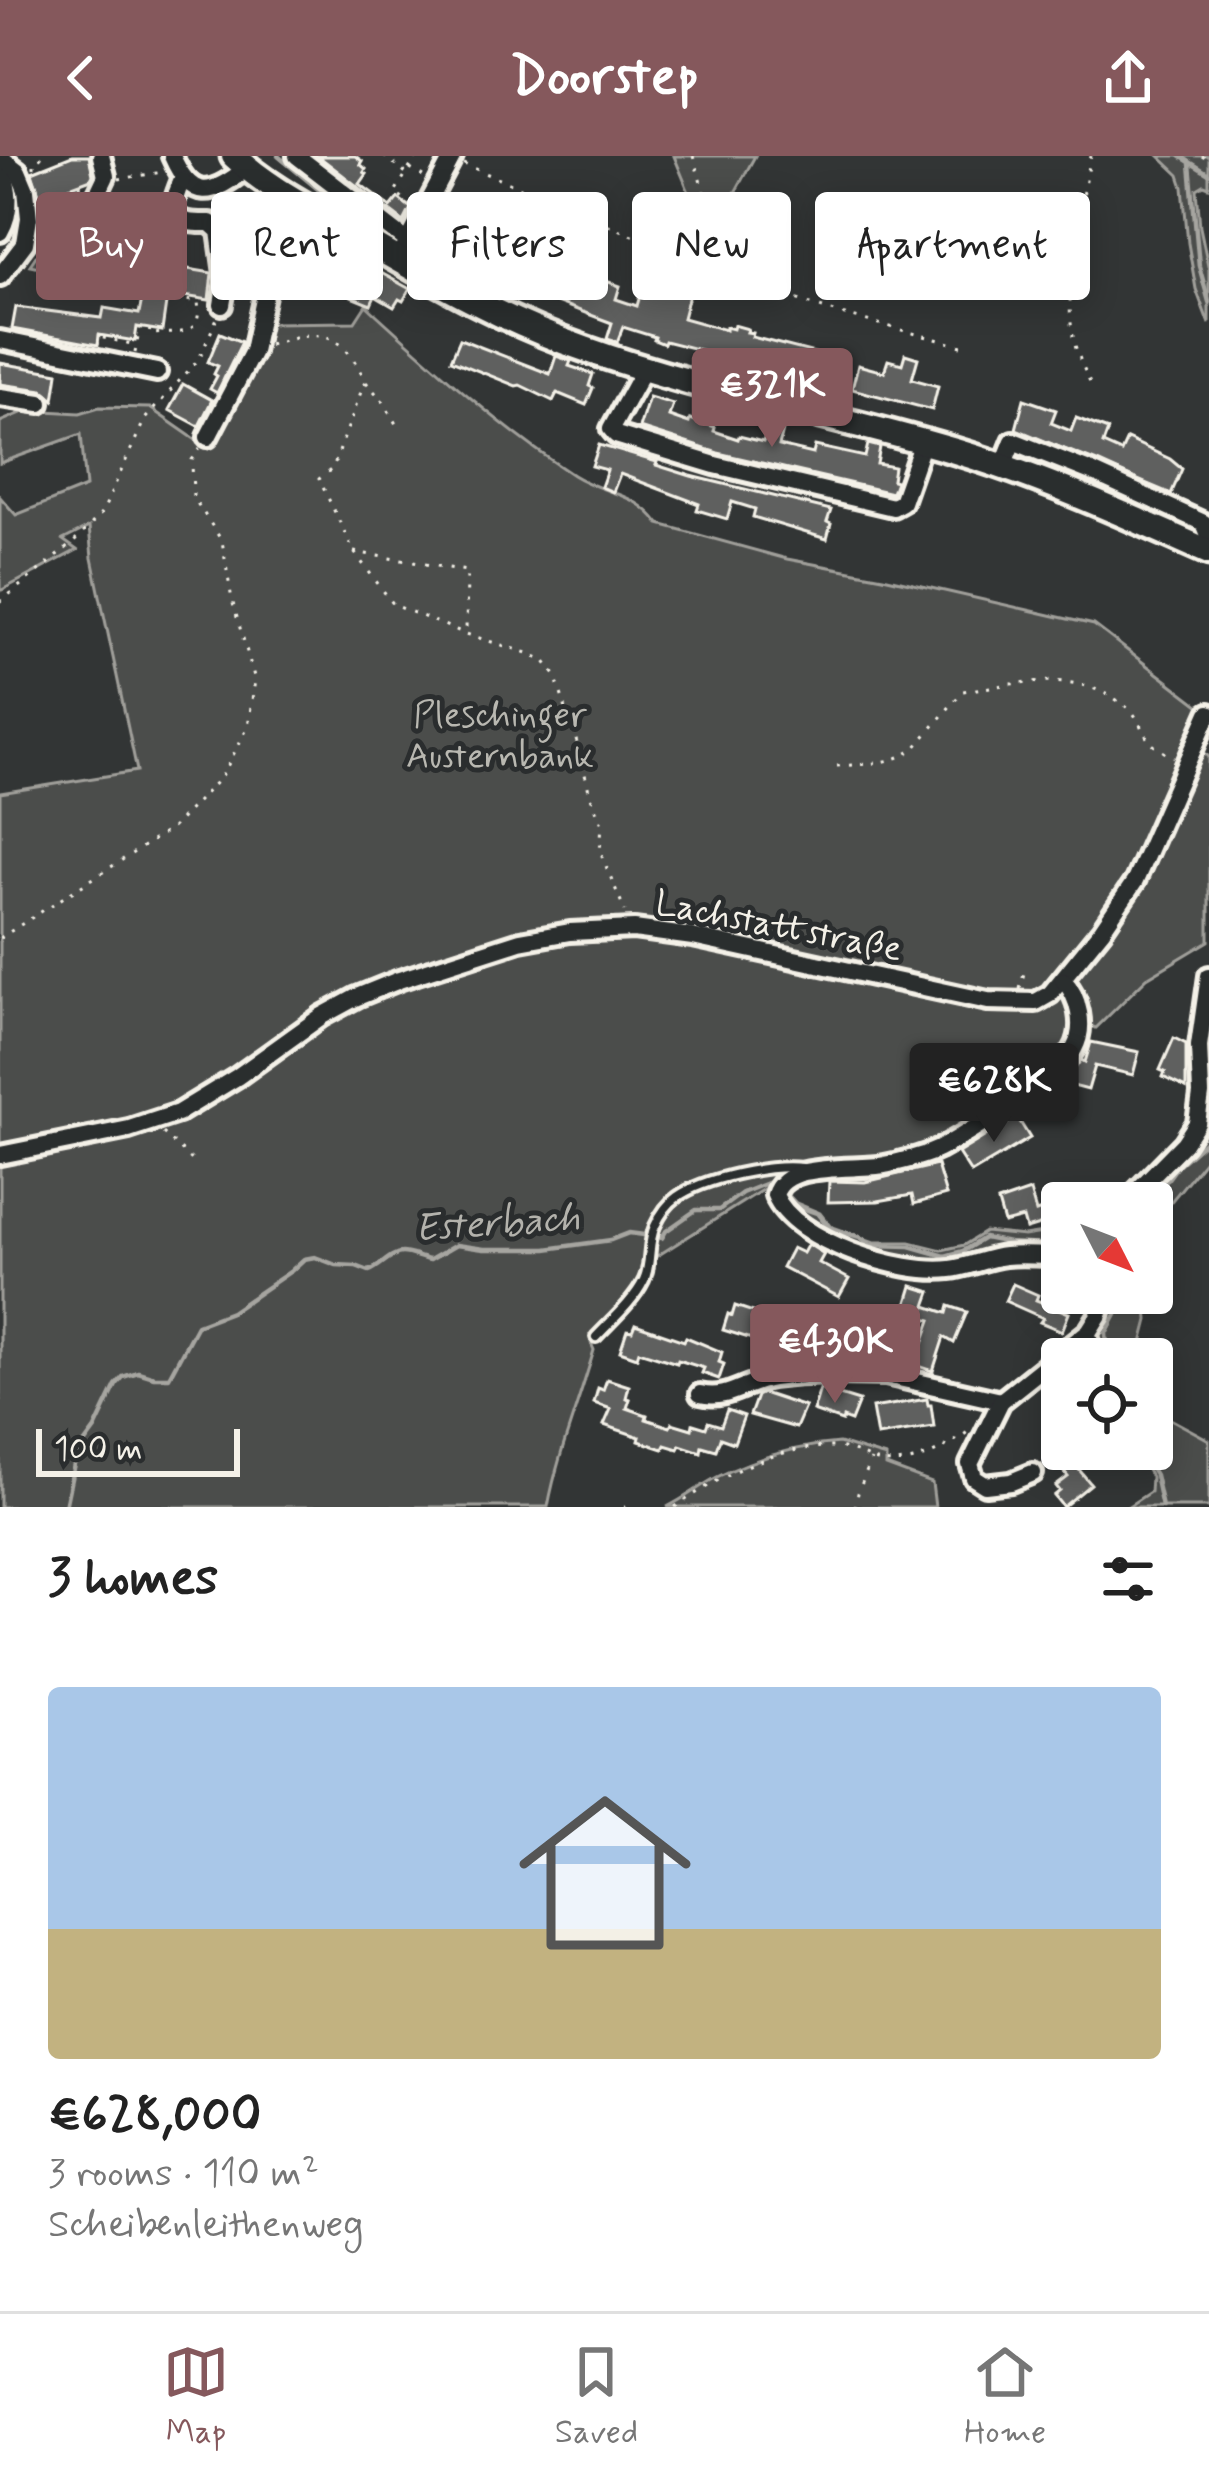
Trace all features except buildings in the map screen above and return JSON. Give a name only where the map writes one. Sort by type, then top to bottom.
[{"type":"main road","points":[[240,162],[285,192]]},
{"type":"main road","points":[[383,241],[403,251],[460,296],[513,321],[644,369],[1003,466],[1209,552]]},
{"type":"street","points":[[94,188],[106,176],[101,156]]},
{"type":"street","points":[[297,156],[403,251],[407,244]]},
{"type":"street","points":[[0,157],[10,206],[0,232]]},
{"type":"street","points":[[0,157],[18,171],[29,218],[25,243],[0,276]]},
{"type":"street","points":[[434,192],[452,157]]},
{"type":"street","points":[[175,169],[193,188],[207,192],[224,186],[240,162]]},
{"type":"street","points":[[175,169],[172,206],[176,218],[183,224],[210,223],[219,230],[226,281],[222,305]]},
{"type":"street","points":[[208,437],[253,351],[264,300]]},
{"type":"street","points":[[0,340],[157,372]]},
{"type":"street","points":[[644,369],[611,429],[616,435],[715,465],[893,507],[902,502],[923,442]]},
{"type":"street","points":[[0,397],[40,403]]},
{"type":"street","points":[[1003,466],[1013,441],[1094,472],[1204,524],[1209,536]]},
{"type":"street","points":[[1041,1257],[1004,1256],[932,1270],[884,1262],[815,1234],[778,1204],[776,1187],[812,1170],[861,1169],[937,1150],[1048,1076],[1073,1052],[1079,1038],[1077,1007],[1063,980],[1135,880],[1209,713]]},
{"type":"street","points":[[1196,739],[1209,753]]},
{"type":"street","name":"Lachstattstraße","points":[[0,1155],[156,1121],[200,1102],[322,1016],[378,988],[520,941],[570,932],[634,929],[693,937],[988,1001],[1036,1002],[1063,980]]},
{"type":"street","points":[[1146,1182],[1197,1123],[1198,1046],[1209,976]]},
{"type":"street","points":[[1033,1473],[985,1485],[974,1478],[970,1464],[1001,1401],[1089,1331],[1100,1314]]},
{"type":"street","points":[[700,1394],[721,1397],[769,1378],[886,1375],[1001,1401]]},
{"type":"lane","points":[[596,1337],[642,1285],[653,1229],[671,1202],[691,1189],[760,1170],[782,1166],[812,1170]]},
{"type":"lane","points":[[1089,1331],[1093,1338]]},
{"type":"path","points":[[34,163],[42,156]]},
{"type":"path","points":[[384,156],[423,176]]},
{"type":"path","points":[[407,201],[395,192],[418,156]]},
{"type":"path","points":[[694,156],[704,192]]},
{"type":"path","points":[[1091,156],[1069,310],[1073,341],[1093,390]]},
{"type":"path","points":[[1202,156],[1209,161]]},
{"type":"path","points":[[452,157],[741,280],[841,314],[962,346]]},
{"type":"path","points":[[114,179],[175,169]]},
{"type":"path","points":[[73,192],[94,188]]},
{"type":"path","points":[[150,329],[149,334],[196,326],[198,302],[186,300]]},
{"type":"path","points":[[0,602],[102,513],[145,419],[199,359],[222,305]]},
{"type":"path","points":[[132,366],[140,327]]},
{"type":"path","points":[[253,351],[310,334],[334,339],[353,355],[365,381],[400,430]]},
{"type":"path","points":[[96,359],[99,338],[136,345]]},
{"type":"path","points":[[365,381],[333,468],[319,479],[354,551],[394,605],[544,660],[555,675],[602,824],[600,852],[634,929]]},
{"type":"path","points":[[0,938],[172,828],[222,776],[248,727],[255,680],[232,600],[222,541],[193,496],[192,460],[208,437]]},
{"type":"path","points":[[354,551],[467,571],[466,634]]},
{"type":"path","points":[[837,766],[905,756],[962,691],[1058,681],[1082,683],[1109,695],[1135,713],[1150,742],[1186,765]]},
{"type":"path","points":[[693,937],[765,917]]},
{"type":"path","points":[[156,1121],[192,1160]]},
{"type":"path","points":[[675,1507],[735,1470],[788,1452],[831,1447],[858,1451],[882,1462],[918,1458],[968,1432]]},
{"type":"path","points":[[855,1507],[872,1458]]},
{"type":"green space","points":[[674,156],[755,156],[735,192],[689,192]]},
{"type":"green space","points":[[1159,156],[1209,156],[1209,187],[1197,189],[1209,270],[1209,324],[1196,289],[1183,187],[1179,175]]},
{"type":"green space","name":"Pleschinger Austernbank","points":[[366,305],[518,436],[573,475],[640,505],[659,524],[787,559],[1094,625],[1204,709],[1132,877],[1048,989],[1033,997],[1014,998],[725,936],[615,923],[408,970],[164,1113],[0,1151],[0,793],[137,771],[89,527],[63,540],[77,550],[0,591],[0,497],[16,515],[86,487],[81,434],[0,463],[0,422],[28,410],[80,413],[99,407],[150,408],[209,449],[269,323],[355,322]]},
{"type":"green space","points":[[1199,747],[1209,757],[1209,941],[1147,978],[1096,1028],[1084,1024],[1075,975]]},
{"type":"green space","points":[[576,936],[659,938],[1006,1008],[1063,988],[1070,996],[1074,1040],[1050,1069],[948,1138],[924,1149],[776,1178],[646,1263],[637,1288],[594,1334],[594,1350],[548,1507],[0,1507],[0,1161],[155,1126],[364,999],[513,949]]},
{"type":"green space","points":[[1209,1035],[1209,1155],[1173,1199],[1173,1182],[1150,1182],[1188,1142]]},
{"type":"green space","points":[[781,1187],[796,1203],[820,1213],[830,1226],[874,1242],[910,1242],[942,1250],[964,1245],[985,1232],[1041,1233],[1041,1255],[910,1263],[834,1239],[789,1209]]},
{"type":"green space","points":[[1103,1314],[1148,1314],[1143,1338],[1098,1336]]},
{"type":"green space","points":[[1173,1420],[1209,1440],[1209,1507],[1127,1507],[1150,1492],[1147,1470],[1173,1470]]},
{"type":"green space","points":[[839,1443],[886,1457],[886,1466],[932,1483],[935,1507],[667,1507],[747,1464],[792,1450]]},
{"type":"waterway","points":[[278,156],[322,192]]},
{"type":"waterway","points":[[1180,156],[1209,174]]},
{"type":"waterway","name":"Esterbach","points":[[1190,164],[1199,266],[1209,302]]},
{"type":"waterway","name":"Esterbach","points":[[1209,1045],[1209,1062]]},
{"type":"waterway","name":"Esterbach","points":[[1166,1182],[1209,1138]]},
{"type":"waterway","name":"Esterbach","points":[[658,1237],[696,1210],[719,1210],[742,1193],[772,1181]]},
{"type":"waterway","name":"Esterbach","points":[[784,1189],[793,1205],[817,1213],[829,1228],[871,1245],[910,1246],[945,1256],[984,1238],[1041,1245]]},
{"type":"waterway","name":"Esterbach","points":[[65,1507],[76,1455],[123,1377],[138,1372],[169,1377],[197,1325],[231,1312],[304,1259],[315,1257],[369,1271],[398,1254],[430,1260],[456,1245],[546,1249],[629,1233],[644,1235]]},
{"type":"waterway","name":"Esterbach","points":[[1106,1338],[1116,1314]]},
{"type":"waterway","name":"Esterbach","points":[[1152,1470],[1162,1507]]}]
